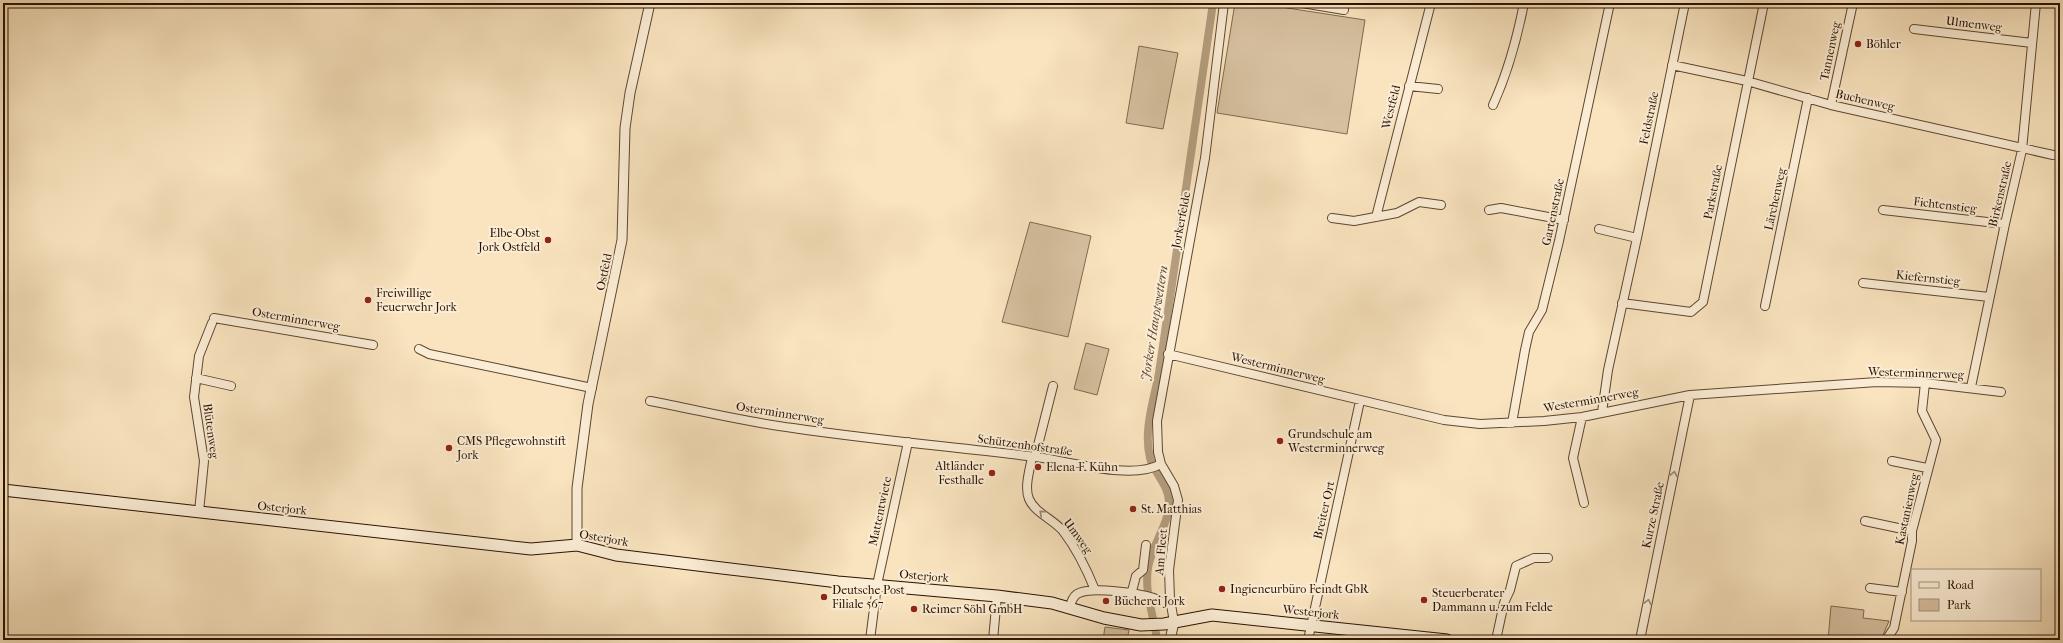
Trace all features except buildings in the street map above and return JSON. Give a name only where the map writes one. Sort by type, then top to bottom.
[{"type":"main road","name":"Osterjork","points":[[3,490],[531,550],[577,545],[616,555],[838,582],[997,596],[1046,602],[1070,607],[1104,618],[1154,625],[1174,622]]},
{"type":"main road","name":"Westerjork","points":[[1174,622],[1212,616],[1447,640]]},
{"type":"street","name":"Ostfeld","points":[[577,545],[578,475],[592,388],[622,240],[625,128],[630,93],[650,3]]},
{"type":"street","name":"Jorkerfelde","points":[[1160,465],[1157,422],[1204,158],[1224,3]]},
{"type":"street","points":[[1302,3],[1344,10]]},
{"type":"street","name":"Westfeld","points":[[1376,217],[1431,3]]},
{"type":"street","points":[[1493,105],[1506,76],[1518,38],[1524,3]]},
{"type":"street","name":"Gartenstraße","points":[[1512,423],[1529,332],[1542,310],[1564,220],[1610,3]]},
{"type":"street","name":"Feldstraße","points":[[1602,412],[1608,370],[1637,238],[1684,3]]},
{"type":"street","name":"Parkstraße","points":[[1622,303],[1690,312],[1703,302],[1764,3]]},
{"type":"street","name":"Tannenweg","points":[[1831,105],[1853,3]]},
{"type":"street","name":"Birkenstraße","points":[[1971,388],[1989,297],[2022,150],[2036,3]]},
{"type":"street","name":"Ulmenweg","points":[[1914,29],[2032,43]]},
{"type":"street","name":"Buchenweg","points":[[1672,65],[1747,81],[1831,105],[2022,150],[2053,155]]},
{"type":"street","points":[[1409,86],[1438,89]]},
{"type":"street","name":"Lärchenweg","points":[[1765,306],[1808,98]]},
{"type":"street","points":[[1332,218],[1354,221],[1376,217],[1397,213],[1419,202],[1441,205]]},
{"type":"street","points":[[1489,210],[1501,208],[1564,220]]},
{"type":"street","name":"Fichtenstieg","points":[[1883,210],[2005,224]]},
{"type":"street","points":[[1599,229],[1637,238]]},
{"type":"street","name":"Kiefernstieg","points":[[1863,283],[1989,297]]},
{"type":"street","name":"Osterminnerweg","points":[[213,320],[373,345]]},
{"type":"street","name":"Blütenweg","points":[[199,512],[204,462],[194,397],[199,356],[213,320]]},
{"type":"street","points":[[420,349],[429,354],[592,388]]},
{"type":"street","name":"Westerminnerweg","points":[[1168,354],[1444,420],[1480,424],[1582,417],[1690,395],[1877,382],[1925,383],[2001,392]]},
{"type":"street","points":[[196,378],[231,386]]},
{"type":"street","name":"Kastanienweg","points":[[1886,640],[1894,628],[1912,541],[1912,531],[1927,468],[1936,440],[1922,411],[1925,383]]},
{"type":"street","name":"Umweg","points":[[1053,386],[1034,457],[1027,490],[1034,506],[1062,530],[1088,572],[1095,590]]},
{"type":"street","name":"Kurze Straße","points":[[1640,640],[1690,395]]},
{"type":"street","name":"Osterminnerweg","points":[[650,401],[737,419],[793,428],[908,442]]},
{"type":"street","name":"Breiter Ort","points":[[1308,640],[1310,625],[1360,401]]},
{"type":"street","points":[[1582,417],[1573,458],[1584,503]]},
{"type":"street","name":"Schützenhofstraße","points":[[908,442],[1034,457],[1104,470],[1119,471],[1150,468],[1160,465]]},
{"type":"street","name":"Mattentwiete","points":[[870,640],[876,585],[908,442]]},
{"type":"street","points":[[1892,460],[1927,468]]},
{"type":"street","name":"Am Fleet","points":[[1160,465],[1174,486],[1178,500],[1170,563],[1171,604],[1174,622]]},
{"type":"street","points":[[1865,521],[1912,531]]},
{"type":"street","points":[[1131,594],[1136,576],[1143,570],[1146,545]]},
{"type":"street","points":[[1496,640],[1504,603],[1510,590],[1516,566],[1534,558],[1548,558]]},
{"type":"street","points":[[1870,588],[1902,592]]},
{"type":"street","points":[[1070,607],[1072,599],[1078,594],[1095,590],[1111,590],[1149,598],[1164,604],[1171,604]]},
{"type":"street","points":[[993,640],[997,596]]},
{"type":"street","points":[[1170,640],[1174,622]]},
{"type":"green space","points":[[1235,3],[1255,3],[1365,20],[1347,134],[1217,113]]},
{"type":"green space","points":[[1139,46],[1178,53],[1163,129],[1126,123]]},
{"type":"green space","points":[[1030,222],[1091,236],[1068,337],[1002,322]]},
{"type":"green space","points":[[1086,343],[1109,349],[1097,395],[1074,389]]},
{"type":"green space","points":[[1831,606],[1864,610],[1863,618],[1889,621],[1881,640],[1828,640]]},
{"type":"green space","points":[[1105,627],[1129,630],[1127,640],[1103,640]]},
{"type":"waterway","name":"Jorker Hauptwettern","points":[[1157,640],[1148,595],[1147,577],[1153,551],[1167,518],[1169,502],[1167,490],[1150,458],[1148,447],[1148,426],[1159,373],[1213,3]]},
{"type":"place","name":"Böhler","points":[[1858,44]]},
{"type":"place","name":"Elbe-Obst Jork Ostfeld","points":[[548,240]]},
{"type":"place","name":"Freiwillige Feuerwehr Jork","points":[[368,300]]},
{"type":"place","name":"Grundschule am Westerminnerweg","points":[[1280,441]]},
{"type":"place","name":"CMS Pflegewohnstift Jork","points":[[449,448]]},
{"type":"place","name":"Elena-F. Kühn","points":[[1038,467]]},
{"type":"place","name":"Altländer Festhalle","points":[[992,473]]},
{"type":"place","name":"St. Matthias","points":[[1133,509]]},
{"type":"place","name":"Ingieneurbüro Feindt GbR","points":[[1222,589]]},
{"type":"place","name":"Deutsche Post Filiale 567","points":[[824,597]]},
{"type":"place","name":"Steuerberater Dammann u. zum Felde","points":[[1424,600]]},
{"type":"place","name":"Bücherei Jork","points":[[1106,601]]},
{"type":"place","name":"Reimer Söhl GmbH","points":[[914,609]]}]
